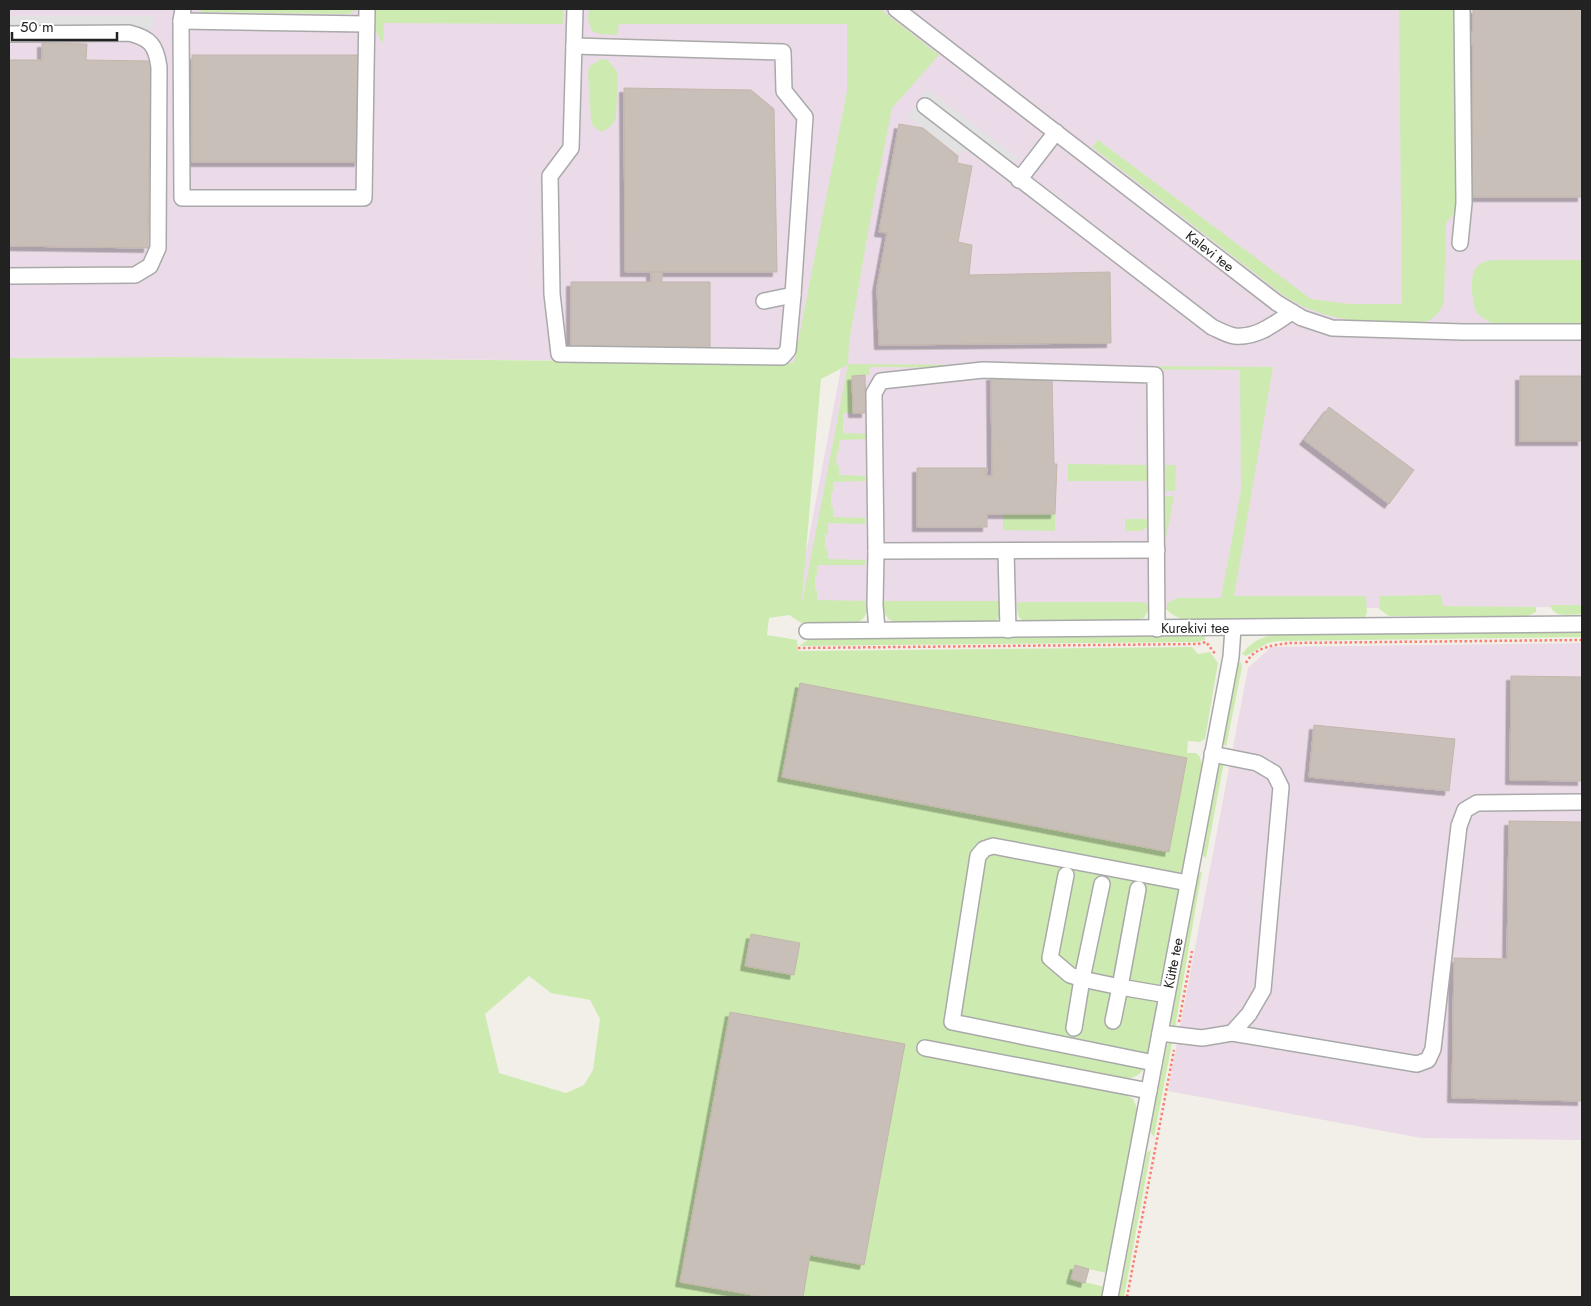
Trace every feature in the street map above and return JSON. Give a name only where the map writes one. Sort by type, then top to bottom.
[{"type":"street","points":[[574,46],[782,52],[784,91],[805,117],[788,350],[782,357],[559,354],[552,294],[550,176],[571,148],[575,9]]},
{"type":"street","name":"Kalevi tee","points":[[896,9],[1269,297],[1302,318],[1332,328],[1463,332],[1582,332]]},
{"type":"street","points":[[1460,243],[1464,203],[1462,9]]},
{"type":"street","points":[[182,15],[366,16],[364,198],[182,198],[182,15]]},
{"type":"street","points":[[9,34],[129,33],[141,36],[151,43],[157,53],[159,67],[158,248],[150,266],[135,275],[9,276]]},
{"type":"street","points":[[925,106],[1212,327],[1233,336],[1252,335],[1270,327],[1292,312]]},
{"type":"street","points":[[1020,180],[1056,132]]},
{"type":"street","points":[[764,301],[793,295]]},
{"type":"street","points":[[877,630],[875,605],[874,393],[881,382],[983,370],[1155,375],[1157,629]]},
{"type":"street","points":[[876,551],[1157,550]]},
{"type":"street","points":[[1006,551],[1008,630]]},
{"type":"street","name":"Kurekivi tee","points":[[807,631],[1582,624]]},
{"type":"street","name":"Kütte tee","points":[[1110,1297],[1230,657],[1233,628]]},
{"type":"street","points":[[1212,754],[1257,763],[1274,774],[1281,787],[1263,990],[1249,1014],[1232,1033]]},
{"type":"street","points":[[1160,1032],[1202,1038],[1232,1033],[1417,1064],[1428,1060],[1433,1050],[1459,826],[1465,810],[1477,803],[1582,802]]},
{"type":"street","points":[[1154,1063],[952,1022],[978,856],[984,849],[993,846],[1188,883]]},
{"type":"street","points":[[1066,875],[1050,958],[1070,975],[1082,979],[1167,995]]},
{"type":"street","points":[[1074,1028],[1102,884]]},
{"type":"street","points":[[1113,1021],[1138,889]]},
{"type":"street","points":[[925,1048],[1149,1091]]},
{"type":"path","points":[[798,648],[1198,644],[1206,642],[1217,656],[1230,657]]},
{"type":"shaded area","points":[[9,9],[1582,9],[1582,607],[795,611],[842,363],[169,357],[9,358]]},
{"type":"shaded area","points":[[9,16],[154,16],[154,30],[9,29]]},
{"type":"shaded area","points":[[928,89],[1018,158],[1011,167],[963,150],[959,155],[907,116]]},
{"type":"shaded area","points":[[1582,643],[1582,1140],[1421,1138],[1168,1091],[1248,668],[1271,647]]},
{"type":"green space","points":[[197,9],[358,9],[349,14],[203,12]]},
{"type":"green space","points":[[376,9],[563,9],[563,24],[384,23],[383,43],[375,27]]},
{"type":"green space","points":[[589,9],[880,9],[939,55],[892,108],[849,343],[848,364],[1273,367],[1234,596],[1366,596],[1367,612],[1365,617],[1186,620],[1175,616],[1166,609],[1168,603],[1177,598],[1221,598],[1241,491],[1240,370],[870,367],[869,375],[852,376],[853,413],[843,413],[843,433],[868,434],[868,439],[839,440],[836,465],[839,465],[839,475],[865,476],[865,481],[833,482],[831,507],[833,507],[833,517],[865,518],[865,524],[828,523],[828,534],[825,534],[825,549],[827,549],[828,559],[865,560],[865,565],[817,565],[815,589],[817,590],[817,600],[868,601],[867,612],[862,620],[855,624],[803,624],[789,615],[769,618],[767,635],[797,640],[798,651],[1192,647],[1198,654],[1210,652],[1218,663],[1205,739],[1200,742],[1188,741],[1187,753],[1196,753],[1200,757],[1202,765],[1147,1063],[1139,1074],[1125,1079],[1124,1094],[1133,1099],[1137,1108],[1106,1273],[1089,1269],[1072,1279],[1105,1287],[1103,1297],[9,1297],[9,358],[169,357],[794,363],[847,91],[847,24],[619,24],[617,35],[600,34],[592,31],[588,19]],"holes":[[[848,365],[801,607],[821,379]],[[529,976],[551,993],[590,1000],[600,1019],[593,1070],[584,1085],[566,1093],[499,1073],[485,1014]]]},
{"type":"green space","points":[[1399,9],[1456,9],[1455,213],[1446,223],[1444,302],[1437,315],[1425,322],[1379,322],[1347,319],[1315,311],[1299,304],[1283,295],[1092,147],[1098,140],[1311,299],[1350,304],[1402,304]]},
{"type":"green space","points":[[601,59],[608,60],[618,73],[616,117],[614,123],[601,132],[593,126],[591,120],[588,72],[590,66]]},
{"type":"green space","points":[[1493,260],[1582,260],[1582,325],[1493,324],[1481,316],[1475,309],[1472,277],[1480,264]]},
{"type":"green space","points":[[1068,464],[1146,465],[1149,467],[1151,481],[1068,481]]},
{"type":"green space","points":[[1165,465],[1176,465],[1175,491],[1165,491]]},
{"type":"green space","points":[[1165,496],[1174,496],[1166,539],[1164,537]]},
{"type":"green space","points":[[1003,514],[1055,514],[1055,531],[1003,530]]},
{"type":"green space","points":[[1125,519],[1151,519],[1148,527],[1141,531],[1125,531]]},
{"type":"green space","points":[[1441,595],[1443,606],[1536,607],[1536,612],[1528,616],[1389,616],[1379,609],[1380,596]]},
{"type":"green space","points":[[883,601],[997,601],[1000,602],[1000,612],[999,618],[991,623],[897,623],[890,620],[886,615]]},
{"type":"green space","points":[[1019,602],[1140,602],[1146,603],[1149,609],[1144,618],[1134,620],[1026,622],[1018,615],[1017,604]]},
{"type":"green space","points":[[1550,605],[1582,605],[1582,614],[1568,615],[1555,612]]},
{"type":"green space","points":[[1582,632],[1582,637],[1278,641],[1268,643],[1246,656],[1242,654],[1255,641],[1272,635]]},
{"type":"green space","points":[[1204,636],[1206,639],[1198,642],[799,646],[809,639]]},
{"type":"green space","points":[[1241,662],[1242,667],[1226,747],[1222,742],[1238,663]]},
{"type":"green space","points":[[1224,762],[1206,858],[1202,852],[1217,768]]},
{"type":"green space","points":[[1202,871],[1175,1028],[1173,1029],[1171,1022],[1198,874]]},
{"type":"green space","points":[[1170,1042],[1172,1043],[1154,1137],[1150,1131],[1167,1045]]},
{"type":"green space","points":[[1151,1150],[1124,1297],[1119,1297],[1147,1152]]},
{"type":"building","points":[[1473,9],[1582,9],[1582,197],[1472,197],[1473,45],[1465,45],[1465,32],[1473,32]]},
{"type":"building","points":[[42,43],[87,44],[86,60],[151,61],[148,248],[9,246],[9,60],[42,60]]},
{"type":"building","points":[[192,55],[360,55],[359,162],[192,162]]},
{"type":"building","points":[[624,88],[751,90],[774,109],[777,272],[625,272]]},
{"type":"building","points":[[899,124],[923,128],[958,156],[957,163],[972,166],[958,242],[972,245],[969,275],[1110,272],[1111,343],[879,345],[877,287],[887,233],[879,232]]},
{"type":"building","points":[[651,272],[662,272],[662,282],[710,282],[710,350],[571,351],[571,282],[651,282]]},
{"type":"building","points":[[865,375],[866,413],[853,413],[852,376]]},
{"type":"building","points":[[991,376],[1052,376],[1054,464],[1057,464],[1055,514],[987,514],[987,527],[917,527],[917,468],[987,468],[986,476],[992,476]]},
{"type":"building","points":[[1520,376],[1582,376],[1582,441],[1520,441]]},
{"type":"building","points":[[1329,407],[1414,470],[1389,504],[1304,440]]},
{"type":"building","points":[[1511,676],[1582,677],[1582,781],[1510,780]]},
{"type":"building","points":[[800,683],[1187,758],[1169,852],[782,777]]},
{"type":"building","points":[[1314,725],[1455,739],[1449,791],[1309,777]]},
{"type":"building","points":[[1509,821],[1582,822],[1582,1101],[1452,1098],[1454,958],[1507,959]]},
{"type":"building","points":[[751,934],[800,943],[794,975],[745,966]]},
{"type":"building","points":[[730,1012],[905,1044],[864,1265],[810,1255],[803,1297],[764,1297],[680,1282]]},
{"type":"building","points":[[1075,1265],[1089,1269],[1085,1283],[1071,1279]]}]
